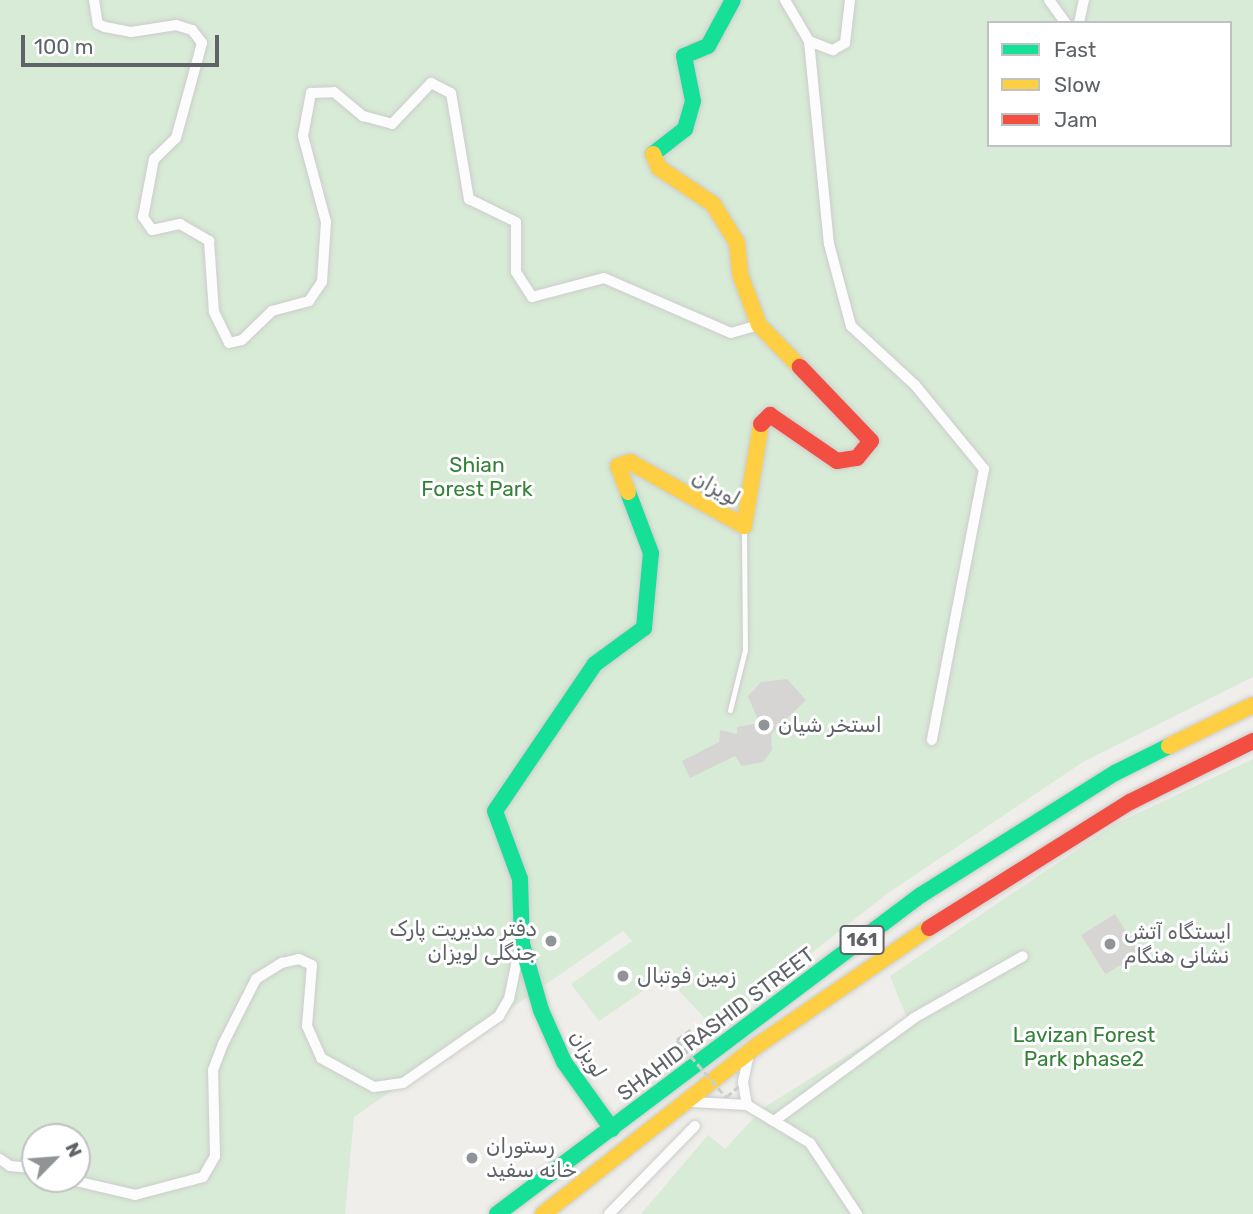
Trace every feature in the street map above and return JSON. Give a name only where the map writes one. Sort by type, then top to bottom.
[{"type":"main road","name":"لویزان","points":[[612,1129],[564,1062],[522,937],[520,879],[495,811],[595,664],[644,628],[651,553],[618,466],[630,462],[744,526],[752,508],[757,429],[770,415],[838,461],[857,458],[870,441],[759,325],[731,233],[713,204],[659,168],[652,151],[684,129],[694,101],[684,56],[708,46],[733,0]]},
{"type":"main road","name":"SHAHID RASHID STREET","points":[[497,1214],[932,888],[1115,774],[1253,705]]},
{"type":"main road","name":"SHAHID RASHID STREET","points":[[543,1214],[750,1052],[1068,837],[1253,741]]},
{"type":"street","points":[[94,0],[98,24],[105,27],[131,32],[176,26],[198,34],[202,43],[176,138],[154,159],[143,217],[152,230],[180,224],[209,241],[214,312],[229,343],[242,340],[272,311],[309,301],[322,282],[327,222],[303,136],[311,93],[334,92],[363,116],[392,124],[431,83],[451,93],[470,199],[516,222],[516,272],[532,297],[604,278],[731,333],[759,325]]},
{"type":"street","points":[[785,0],[809,41],[829,244],[851,326],[915,385],[984,469],[932,740]]},
{"type":"street","points":[[809,41],[833,50],[845,43],[850,0]]},
{"type":"street","points":[[1049,0],[1065,21]]},
{"type":"street","points":[[1079,21],[1084,0]]},
{"type":"street","points":[[91,1185],[135,1195],[203,1177],[215,1156],[213,1070],[256,979],[282,963],[299,959],[312,965],[307,1026],[321,1058],[374,1087],[403,1083],[499,1016],[509,999],[522,937]]},
{"type":"street","points":[[774,1121],[914,1018],[1023,956]]},
{"type":"street","points":[[747,1105],[743,1082],[750,1052]]},
{"type":"street","points":[[674,1110],[701,1098],[747,1105],[810,1143],[857,1214]]},
{"type":"street","points":[[609,1214],[695,1126]]},
{"type":"street","points":[[0,1158],[10,1167],[21,1167]]},
{"type":"lane","points":[[730,710],[745,650],[744,526]]},
{"type":"path","points":[[691,1030],[677,1040],[726,1097],[738,1087]]},
{"type":"green space","name":"Shian Forest Park","points":[[0,0],[1253,0],[1253,677],[1083,762],[888,893],[715,1029],[665,976],[599,1021],[571,984],[632,941],[623,931],[354,1117],[345,1214],[0,1214]]},
{"type":"green space","name":"Lavizan Forest Park phase2","points":[[1253,759],[1253,1214],[641,1214],[708,1135],[725,1149],[763,1108],[907,1018],[890,976],[1115,824]]},
{"type":"building","name":"استخر شیان","points":[[787,679],[806,700],[771,734],[772,750],[763,762],[742,766],[735,756],[690,778],[682,761],[719,742],[720,730],[737,734],[737,727],[759,723],[748,696],[761,682]]},
{"type":"building","name":"ایستگاه آتش نشانی هنگام","points":[[1115,914],[1139,953],[1105,974],[1081,935]]},
{"type":"traffic: fast","points":[[653,154],[685,129],[693,101],[684,56],[708,46],[733,0]]},
{"type":"traffic: fast","points":[[612,1129],[564,1062],[541,1010],[522,944],[520,879],[495,811],[595,664],[644,628],[651,553],[628,492]]},
{"type":"traffic: fast","points":[[497,1214],[921,895],[1115,773],[1169,746]]},
{"type":"traffic: slow","points":[[653,154],[659,168],[713,204],[737,243],[740,274],[759,325],[800,367]]},
{"type":"traffic: slow","points":[[628,492],[618,466],[630,462],[744,526],[761,424]]},
{"type":"traffic: slow","points":[[1169,746],[1253,705]]},
{"type":"traffic: slow","points":[[543,1214],[758,1045],[929,928]]},
{"type":"traffic: jam","points":[[761,424],[770,415],[837,461],[857,458],[871,441],[800,367]]},
{"type":"traffic: jam","points":[[929,928],[1130,802],[1253,741]]},
{"type":"place","name":"استخر شیان","points":[[764,725]]},
{"type":"place","name":"دفتر مدیریت پارک جنگلی لویزان","points":[[551,941]]},
{"type":"place","name":"ایستگاه آتش نشانی هنگام","points":[[1110,944]]},
{"type":"place","name":"زمین فوتبال","points":[[623,976]]},
{"type":"place","name":"رستوران خانه سفید","points":[[472,1158]]}]
